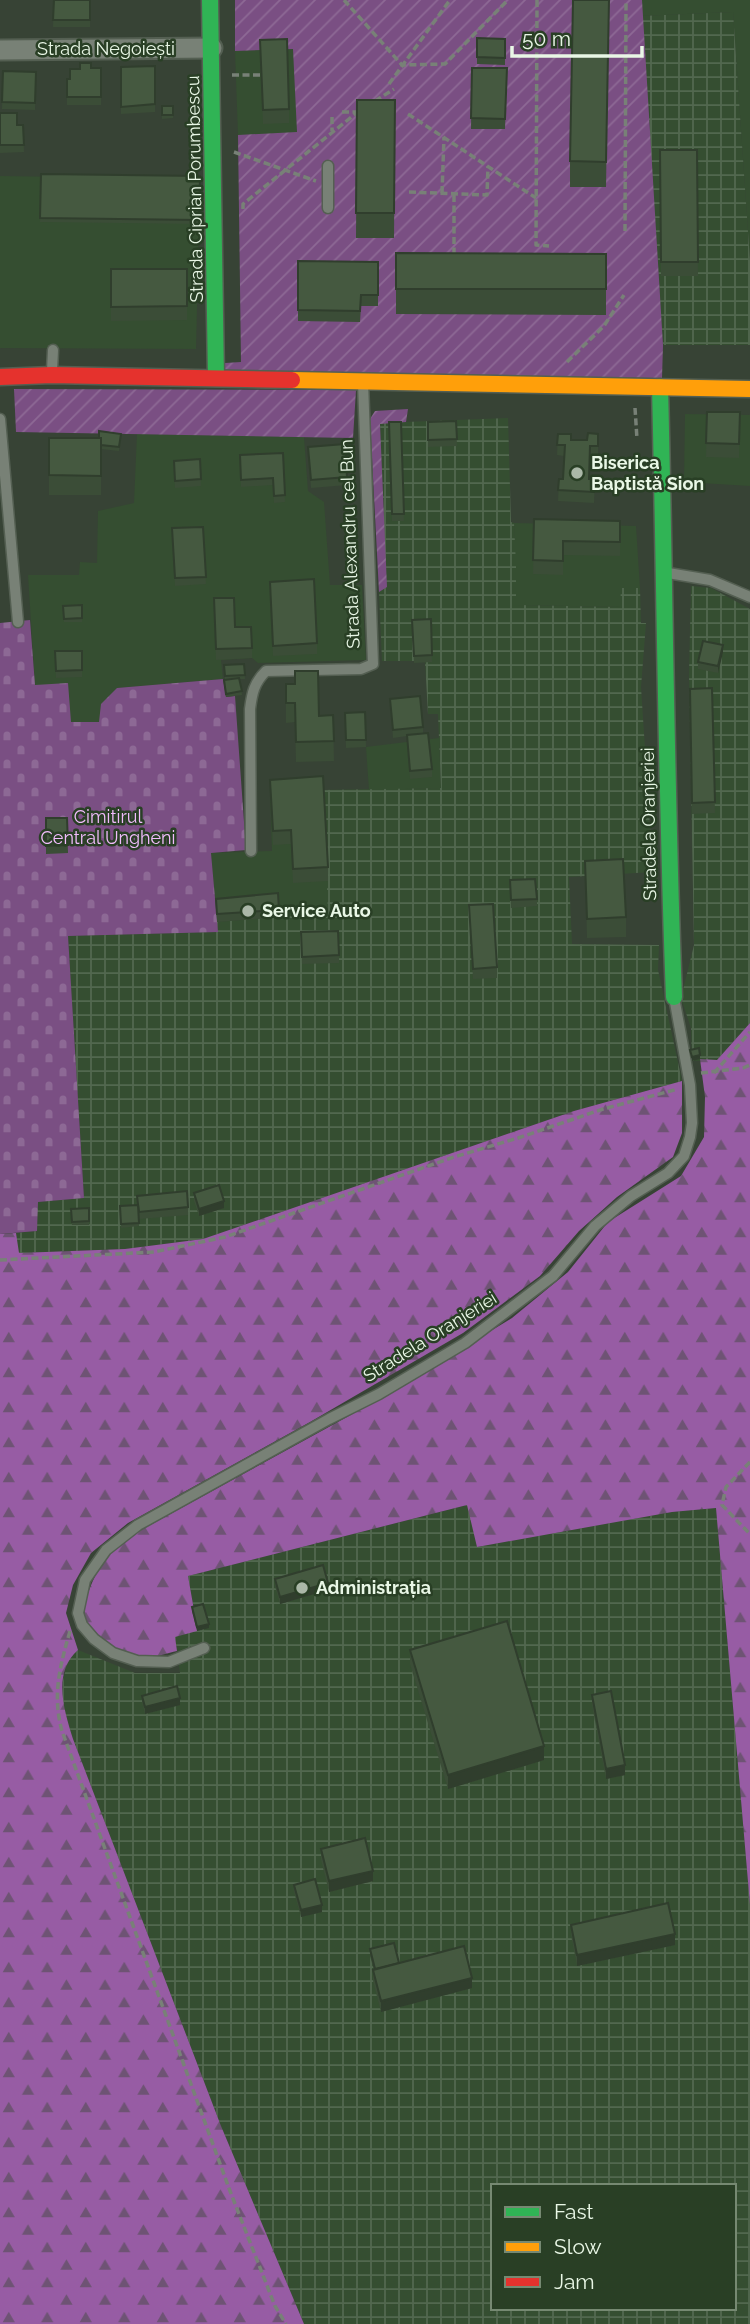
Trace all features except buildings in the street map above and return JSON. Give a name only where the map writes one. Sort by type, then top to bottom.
[{"type":"street","name":"Strada Ciprian Porumbescu","points":[[210,0],[216,377]]},
{"type":"street","name":"Strada Negoiești","points":[[0,50],[212,48]]},
{"type":"street","points":[[0,377],[216,377],[750,389]]},
{"type":"street","name":"Stradela Oranjeriei","points":[[660,387],[668,847],[674,997]]},
{"type":"lane","points":[[328,166],[328,208]]},
{"type":"lane","points":[[52,350],[52,375]]},
{"type":"lane","name":"Strada Alexandru cel Bun","points":[[251,851],[250,709],[252,692],[258,679],[266,671],[361,669],[373,664],[363,381]]},
{"type":"lane","points":[[0,419],[18,622]]},
{"type":"lane","points":[[664,572],[710,580],[750,597]]},
{"type":"lane","name":"Stradela Oranjeriei","points":[[78,1613],[85,1580],[106,1550],[138,1525],[379,1394],[443,1356],[510,1310],[553,1276],[595,1226],[631,1196],[668,1173],[684,1156],[692,1123],[690,1085],[674,997]]},
{"type":"lane","points":[[78,1613],[82,1625],[94,1639],[113,1653],[137,1661],[169,1662],[204,1648]]},
{"type":"path","points":[[344,0],[402,65],[445,64],[508,0]]},
{"type":"path","points":[[389,84],[450,0]]},
{"type":"path","points":[[537,0],[536,245],[549,246]]},
{"type":"path","points":[[625,231],[626,0]]},
{"type":"path","points":[[232,75],[261,75]]},
{"type":"path","points":[[243,209],[243,204],[332,131],[394,89]]},
{"type":"path","points":[[342,112],[358,112]]},
{"type":"path","points":[[408,114],[536,198]]},
{"type":"path","points":[[332,117],[332,131]]},
{"type":"path","points":[[442,193],[444,138]]},
{"type":"path","points":[[232,152],[328,185]]},
{"type":"path","points":[[409,192],[487,195],[488,166]]},
{"type":"path","points":[[454,194],[454,263]]},
{"type":"path","points":[[568,362],[604,326],[624,295]]},
{"type":"path","points":[[714,1073],[750,1032]]},
{"type":"path","points":[[688,1073],[714,1073],[750,1065]]},
{"type":"path","points":[[0,1260],[154,1252],[225,1237],[451,1158],[603,1109],[690,1085]]},
{"type":"path","points":[[750,1462],[726,1487],[722,1505],[750,1534]]},
{"type":"path","points":[[78,1613],[70,1630],[57,1680],[58,1716],[62,1731],[230,2191],[275,2306],[286,2324]]},
{"type":"shaded area","points":[[642,0],[750,0],[750,261],[733,12],[642,16]]},
{"type":"shaded area","points":[[733,12],[750,261],[750,345],[663,345],[642,16]]},
{"type":"shaded area","points":[[294,49],[297,133],[238,135],[235,51]]},
{"type":"shaded area","points":[[0,176],[200,179],[196,349],[0,348]]},
{"type":"shaded area","points":[[685,414],[750,415],[750,486],[684,482]]},
{"type":"shaded area","points":[[508,418],[516,605],[620,607],[621,588],[640,588],[641,623],[646,623],[641,687],[653,872],[569,877],[572,944],[659,945],[658,970],[682,1081],[574,1111],[203,1239],[125,1249],[18,1253],[16,1233],[37,1231],[37,1202],[84,1198],[68,936],[218,932],[217,922],[328,913],[323,790],[441,788],[438,714],[428,714],[425,661],[382,661],[379,592],[386,587],[380,423]]},
{"type":"shaded area","points":[[137,434],[304,437],[308,491],[324,502],[330,585],[362,585],[366,660],[258,663],[252,658],[221,660],[223,679],[117,688],[99,722],[70,722],[35,685],[28,575],[79,575],[80,562],[97,563],[98,511],[134,503]]},
{"type":"shaded area","points":[[514,523],[636,526],[640,588],[621,588],[621,607],[516,605]]},
{"type":"shaded area","points":[[691,586],[711,588],[750,609],[750,1023],[717,1060],[692,1061],[691,1028],[681,998],[694,945],[689,675]]},
{"type":"shaded area","points":[[439,738],[441,788],[369,790],[366,747]]},
{"type":"shaded area","points":[[270,794],[328,881],[329,913],[217,922],[211,853],[272,851]]},
{"type":"shaded area","points":[[468,1505],[477,1547],[672,1512],[716,1508],[750,1905],[750,2324],[304,2324],[221,2126],[73,1739],[62,1703],[68,1659],[78,1650],[135,1673],[180,1673],[175,1637],[194,1610],[188,1576]]},
{"type":"green space","points":[[235,0],[642,0],[663,345],[662,378],[225,373],[225,363],[241,362],[238,135],[297,132],[293,49],[235,51]]},
{"type":"green space","points":[[14,389],[356,390],[353,438],[16,432]]},
{"type":"green space","points":[[408,409],[406,422],[380,424],[387,587],[379,592],[370,419],[375,411]]},
{"type":"green space","name":"Cimitirul Central Ungheni","points":[[30,620],[35,685],[68,683],[71,722],[99,722],[101,704],[117,688],[223,679],[226,697],[235,696],[246,850],[211,853],[218,932],[68,936],[84,1198],[38,1202],[37,1231],[0,1234],[0,623]]},
{"type":"green space","points":[[750,1023],[750,1905],[716,1508],[672,1512],[477,1547],[467,1505],[188,1576],[197,1631],[175,1637],[177,1651],[145,1657],[108,1645],[93,1633],[85,1616],[91,1585],[108,1556],[132,1535],[369,1405],[512,1318],[568,1272],[608,1222],[681,1176],[704,1137],[705,1097],[700,1059],[717,1060]]},
{"type":"green space","points":[[682,1081],[682,1133],[673,1157],[617,1197],[579,1231],[540,1276],[463,1333],[128,1523],[91,1553],[73,1585],[66,1613],[78,1650],[65,1670],[62,1692],[73,1739],[221,2126],[304,2324],[0,2324],[0,1234],[16,1233],[19,1253],[125,1249],[203,1239],[574,1111]]},
{"type":"traffic: fast","points":[[210,0],[216,378]]},
{"type":"traffic: fast","points":[[660,387],[674,997]]},
{"type":"traffic: slow","points":[[292,380],[750,389]]},
{"type":"traffic: jam","points":[[0,377],[52,375],[292,380]]},
{"type":"place","name":"Biserica Baptistă Sion","points":[[577,473]]},
{"type":"place","name":"Service Auto","points":[[248,911]]},
{"type":"place","name":"Administrația","points":[[302,1588]]}]
